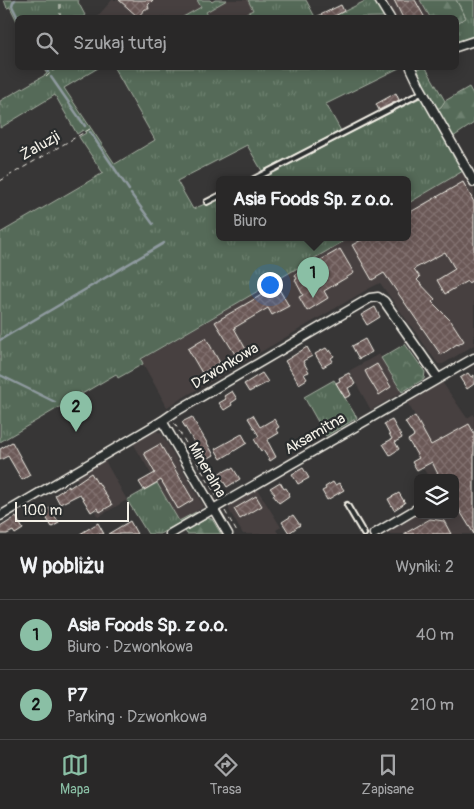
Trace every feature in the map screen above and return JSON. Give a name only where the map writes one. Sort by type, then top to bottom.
[{"type":"street","points":[[380,0],[388,15]]},
{"type":"street","points":[[459,46],[474,41]]},
{"type":"street","points":[[412,70],[474,182]]},
{"type":"street","name":"Dzwonkowa","points":[[0,516],[372,297],[386,302],[438,378]]},
{"type":"street","name":"Aksamitna","points":[[170,534],[474,358]]},
{"type":"street","name":"Mineralna","points":[[162,421],[228,534]]},
{"type":"street","points":[[374,534],[414,510]]},
{"type":"lane","points":[[260,176],[423,92]]},
{"type":"lane","points":[[207,202],[216,198]]},
{"type":"lane","points":[[346,505],[364,534]]},
{"type":"path","points":[[60,0],[60,15]]},
{"type":"path","points":[[46,77],[54,70]]},
{"type":"path","name":"Żaluzji","points":[[0,181],[90,129]]},
{"type":"path","points":[[175,424],[220,501]]},
{"type":"path","points":[[223,508],[238,534]]},
{"type":"shaded area","points":[[112,0],[279,0],[242,15],[99,15]]},
{"type":"shaded area","points":[[383,0],[420,0],[429,15],[392,15]]},
{"type":"shaded area","points":[[463,171],[474,190],[474,345],[443,364],[438,364],[380,283],[167,407],[141,360],[344,241],[411,241],[411,202]]},
{"type":"shaded area","points":[[379,354],[402,392],[371,410],[349,371]]},
{"type":"shaded area","points":[[442,382],[467,418],[474,414],[474,534],[382,534],[414,515],[414,519],[459,519],[459,474],[427,474],[413,451],[429,440],[407,402]]},
{"type":"shaded area","points":[[154,430],[161,433],[203,505],[202,508],[179,521],[133,443]]},
{"type":"shaded area","points":[[104,459],[127,500],[98,517],[75,476]]},
{"type":"shaded area","points":[[257,489],[281,527],[276,530],[279,534],[243,534],[229,510],[229,506]]},
{"type":"green space","points":[[4,0],[79,0],[78,2],[85,15],[15,15],[15,17],[10,7],[7,8]]},
{"type":"green space","points":[[197,0],[210,0],[212,2],[215,0],[227,0],[206,12],[208,15],[187,15],[201,7]]},
{"type":"green space","points":[[248,0],[306,0],[314,15],[242,15],[253,10]]},
{"type":"green space","points":[[367,0],[375,0],[383,15],[337,15]]},
{"type":"green space","points":[[420,0],[456,0],[466,18],[459,22],[459,15],[429,15]]},
{"type":"green space","points":[[456,0],[474,0],[474,38],[459,44],[459,22],[466,17]]},
{"type":"green space","points":[[44,70],[95,70],[64,88],[115,164],[155,140],[115,70],[395,70],[326,104],[341,131],[262,171],[247,145],[177,181],[193,209],[216,199],[216,241],[344,241],[141,359],[143,364],[118,378],[116,374],[0,442],[0,233],[103,173],[79,137],[86,133],[83,130],[77,134],[55,95],[0,128],[0,101],[47,74]]},
{"type":"green space","points":[[415,70],[427,70],[445,101],[437,109]]},
{"type":"green space","points":[[469,87],[474,96],[474,123],[453,137],[437,109],[445,101]]},
{"type":"green space","points":[[422,97],[463,171],[411,202],[411,176],[266,176]]},
{"type":"green space","points":[[405,344],[425,372],[424,379],[402,392],[381,358]]},
{"type":"green space","points":[[334,380],[357,418],[326,436],[304,397]]},
{"type":"green space","points":[[157,483],[179,521],[197,513],[160,534],[148,534],[127,500]]},
{"type":"green space","points":[[208,518],[212,519],[221,534],[187,534],[185,531]]},
{"type":"building","points":[[119,0],[153,0],[148,5],[149,9],[145,9],[140,15],[136,15]]},
{"type":"building","points":[[394,0],[415,0],[423,15],[402,15]]},
{"type":"building","points":[[341,5],[344,11],[337,15],[320,15]]},
{"type":"building","points":[[396,93],[399,100],[379,110],[376,104]]},
{"type":"building","points":[[463,182],[474,202],[474,280],[468,283],[467,281],[445,294],[437,280],[455,269],[445,252],[414,269],[420,277],[417,280],[435,299],[432,302],[451,321],[464,341],[441,355],[384,273],[372,280],[352,245],[360,241],[411,241],[411,212]]},
{"type":"building","points":[[340,249],[354,273],[324,291],[328,298],[307,311],[299,297],[303,295],[295,280],[297,279],[295,275]]},
{"type":"building","points":[[277,286],[289,306],[272,315],[268,308],[234,328],[248,353],[238,359],[215,322]]},
{"type":"building","points":[[375,307],[380,317],[367,325],[361,315]]},
{"type":"building","points":[[206,338],[220,363],[202,373],[188,349]]},
{"type":"building","points":[[365,339],[372,352],[359,359],[352,346]]},
{"type":"building","points":[[307,347],[312,356],[303,361],[309,372],[304,374],[307,379],[299,384],[285,361]]},
{"type":"building","points":[[326,348],[334,356],[331,358],[333,361],[323,367],[315,354]]},
{"type":"building","points":[[377,364],[391,387],[379,395],[365,371]]},
{"type":"building","points":[[262,373],[268,382],[249,392],[244,384]]},
{"type":"building","points":[[349,373],[355,384],[348,388],[351,395],[345,398],[336,383],[340,381],[339,378]]},
{"type":"building","points":[[468,373],[471,377],[474,375],[474,384],[467,389],[460,378]]},
{"type":"building","points":[[232,391],[237,399],[224,410],[219,403],[226,399],[224,396]]},
{"type":"building","points":[[253,415],[260,427],[274,419],[279,427],[276,429],[279,433],[267,440],[276,457],[270,461],[254,439],[259,436],[248,418]]},
{"type":"building","points":[[415,416],[431,445],[469,424],[474,433],[474,534],[459,510],[459,474],[438,474],[432,462],[417,470],[412,462],[419,458],[408,440],[414,436],[405,422]]},
{"type":"building","points":[[192,417],[214,455],[207,459],[203,450],[200,452],[182,422]]},
{"type":"building","points":[[392,420],[402,438],[395,442],[399,449],[390,455],[383,444],[392,439],[384,424]]},
{"type":"building","points":[[242,434],[247,443],[221,459],[215,449]]},
{"type":"building","points":[[12,442],[30,475],[22,480],[8,456],[0,460],[0,449]]},
{"type":"building","points":[[160,444],[193,500],[178,509],[161,480],[144,490],[139,482],[155,473],[144,453]]},
{"type":"building","points":[[233,468],[240,479],[227,487],[217,475]]},
{"type":"building","points":[[303,468],[309,478],[298,484],[292,474]]},
{"type":"building","points":[[91,473],[112,505],[100,512],[97,508],[91,512],[80,494],[60,504],[55,495]]},
{"type":"building","points":[[280,482],[284,489],[286,488],[289,496],[279,503],[270,488]]},
{"type":"building","points":[[333,482],[335,485],[339,483],[344,490],[327,500],[322,491]]},
{"type":"building","points":[[399,493],[405,503],[394,510],[388,499]]},
{"type":"building","points":[[256,496],[262,506],[240,519],[234,509]]},
{"type":"building","points":[[50,508],[59,523],[52,527],[43,512]]},
{"type":"building","points":[[293,515],[300,525],[289,533],[282,522]]},
{"type":"building","points":[[16,517],[23,529],[15,534],[13,531],[7,534],[0,534],[0,527]]},
{"type":"building","points":[[430,519],[444,521],[451,534],[404,534]]},
{"type":"building","points":[[130,521],[137,534],[108,534]]},
{"type":"building","points":[[98,523],[104,534],[80,534]]},
{"type":"waterway","points":[[15,0],[12,6],[16,15]]},
{"type":"waterway","points":[[51,77],[85,126]]},
{"type":"waterway","points":[[90,132],[129,190]]},
{"type":"waterway","points":[[131,194],[153,224]]},
{"type":"waterway","points":[[0,340],[164,243]]},
{"type":"waterway","points":[[0,375],[55,402]]},
{"type":"place","name":"Asia Foods Sp. z o.o.","points":[[313,298]]},
{"type":"place","name":"P7","points":[[76,432]]}]
